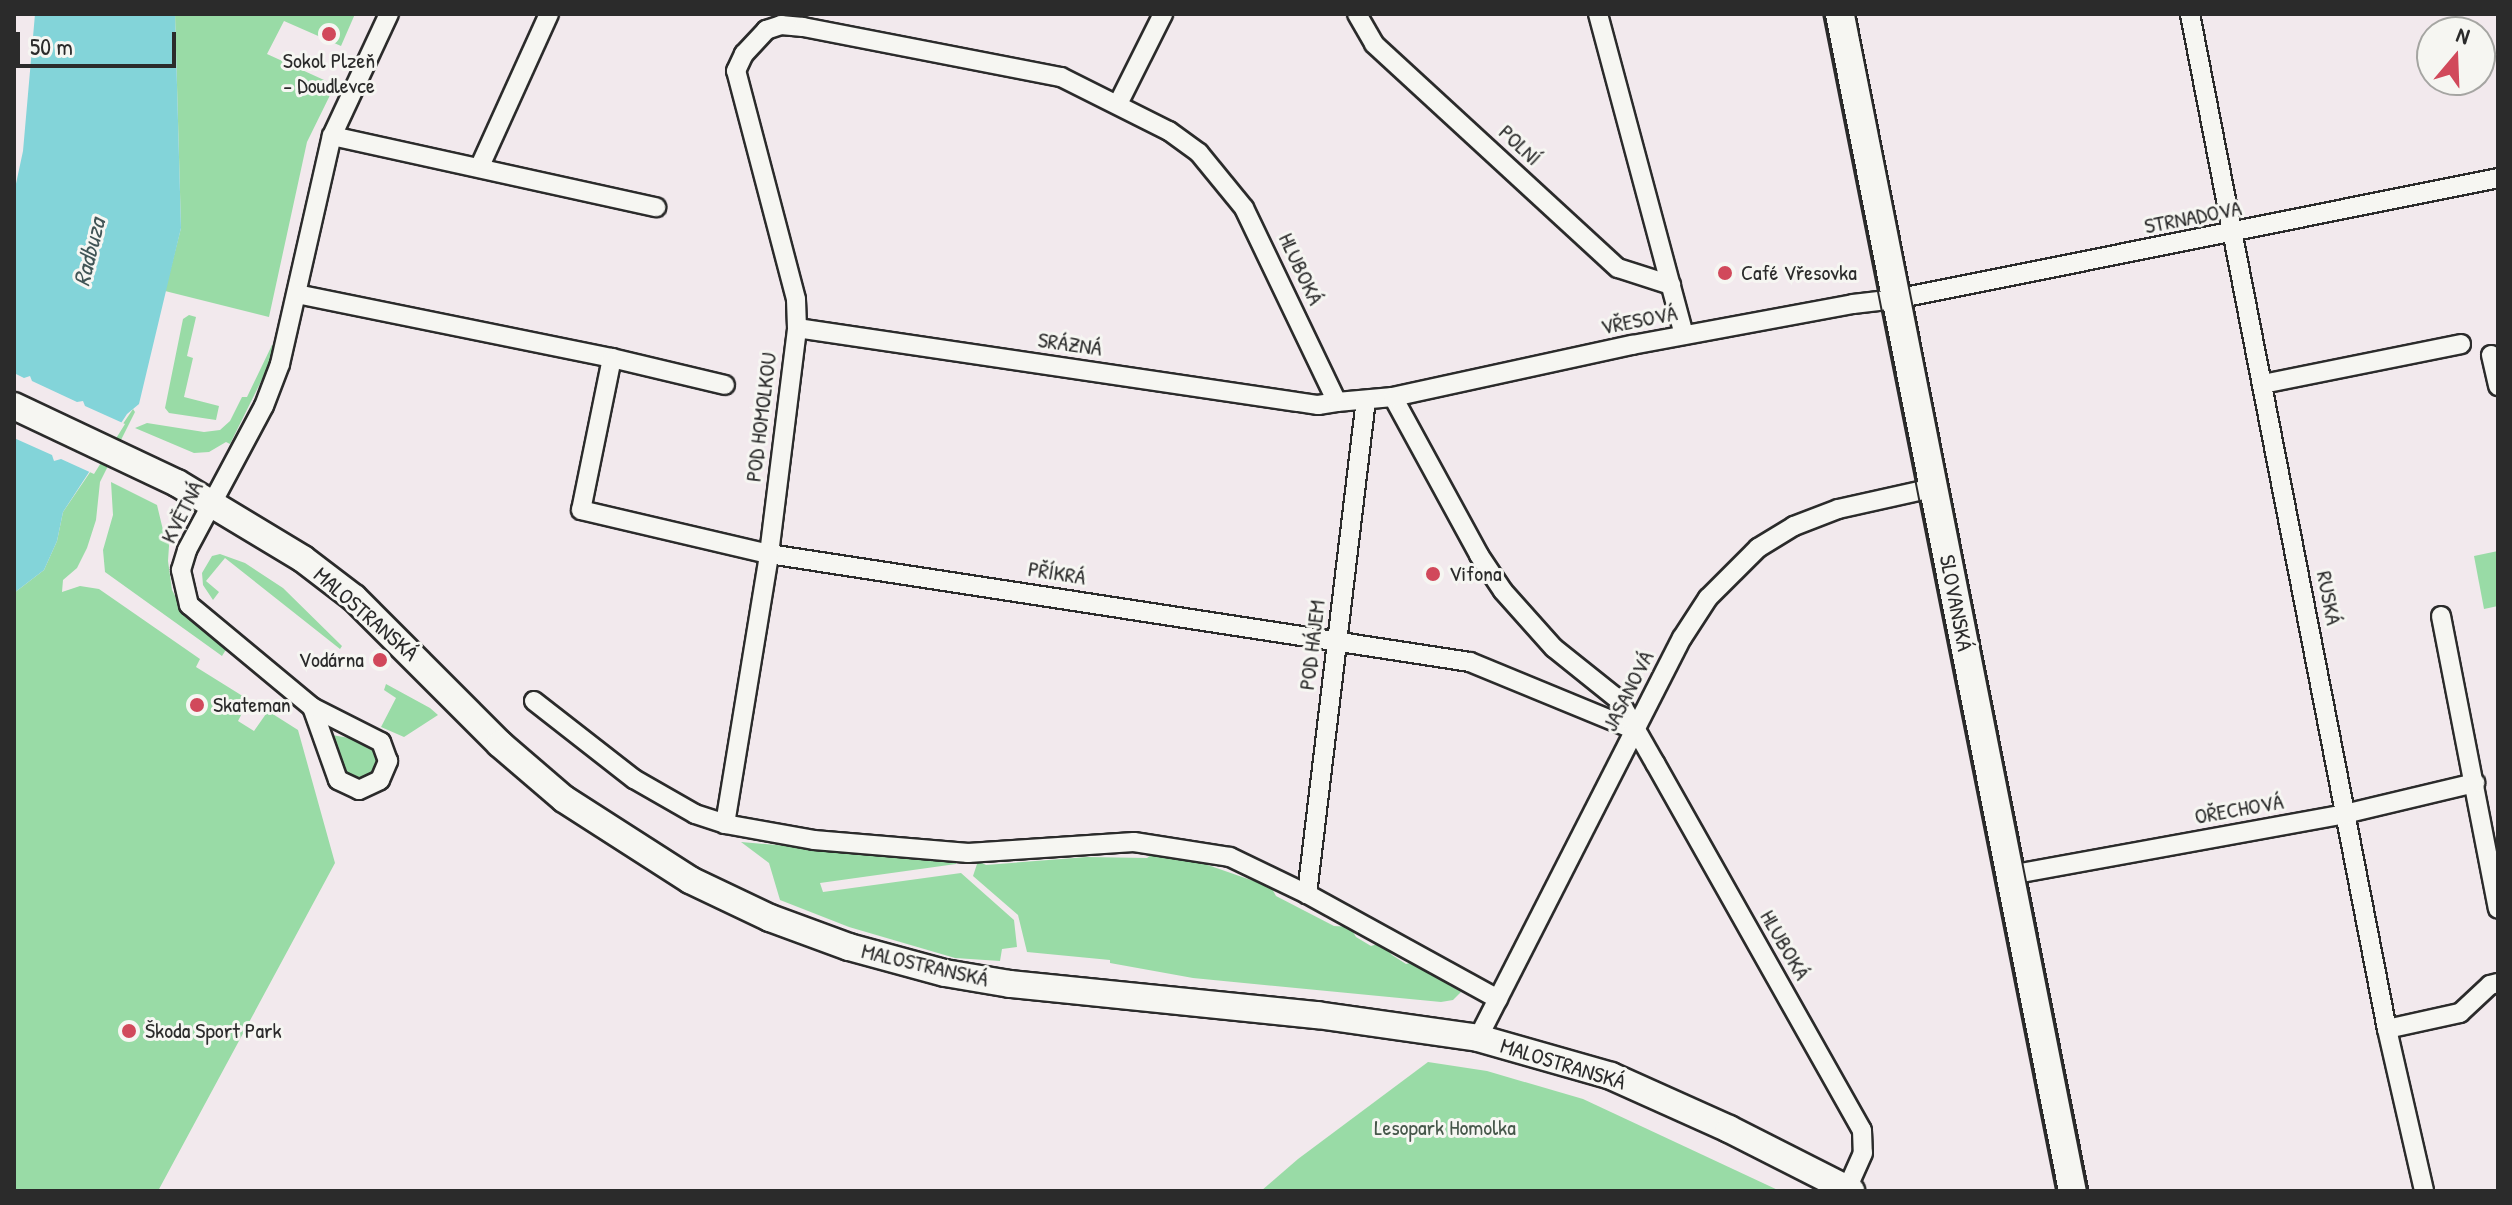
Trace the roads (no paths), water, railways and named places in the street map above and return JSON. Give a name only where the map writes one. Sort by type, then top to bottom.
[{"type":"main road","name":"SLOVANSKÁ","points":[[1840,14],[2073,1191]]},
{"type":"main road","name":"MALOSTRANSKÁ","points":[[14,406],[123,455],[212,503],[303,559],[354,598],[500,744],[564,799],[690,880],[770,918],[849,947],[945,973],[1010,984],[1331,1016],[1478,1038],[1611,1076],[1729,1129],[1849,1190]]},
{"type":"street","name":"KVĚTNÁ","points":[[312,707],[338,780],[359,790],[371,787],[380,780],[388,761],[386,751],[373,735],[312,707],[189,605],[181,570],[212,503],[264,406],[280,364],[332,136],[389,14]]},
{"type":"street","points":[[480,166],[549,14]]},
{"type":"street","points":[[1118,104],[1163,14]]},
{"type":"street","name":"POLNÍ","points":[[1357,14],[1374,44],[1618,268],[1671,285]]},
{"type":"street","points":[[1598,14],[1684,335]]},
{"type":"street","name":"RUSKÁ","points":[[2190,14],[2387,1029],[2424,1191]]},
{"type":"street","name":"HLUBOKÁ","points":[[766,30],[781,25],[803,27],[1061,77],[1169,131],[1199,153],[1229,188],[1254,226],[1337,402]]},
{"type":"street","name":"POD HOMOLKOU","points":[[725,824],[769,554],[797,328],[796,299],[736,71],[744,54],[766,30]]},
{"type":"street","points":[[332,136],[656,207]]},
{"type":"street","name":"STRNADOVA","points":[[1896,299],[2233,234],[2498,178]]},
{"type":"street","points":[[297,294],[612,358],[725,385]]},
{"type":"street","name":"VŘESOVÁ","points":[[1393,397],[1684,335],[1896,299]]},
{"type":"street","name":"SRÁZNÁ","points":[[797,328],[1318,405],[1337,402]]},
{"type":"street","points":[[2263,384],[2461,344]]},
{"type":"street","points":[[2491,355],[2498,386]]},
{"type":"street","points":[[612,358],[581,510],[769,554]]},
{"type":"street","points":[[1337,402],[1366,402],[1393,397]]},
{"type":"street","name":"HLUBOKÁ","points":[[1393,397],[1479,555],[1503,591],[1554,648],[1619,700],[1862,1130],[1863,1153],[1849,1190]]},
{"type":"street","name":"POD HÁJEM","points":[[1307,894],[1366,402]]},
{"type":"street","name":"JASANOVÁ","points":[[1478,1038],[1694,617],[1725,579],[1758,548],[1815,516],[1933,488]]},
{"type":"street","name":"PŘÍKRÁ","points":[[769,554],[1337,640]]},
{"type":"street","points":[[2441,616],[2498,909]]},
{"type":"street","points":[[1337,640],[1470,662],[1635,730]]},
{"type":"street","points":[[534,701],[634,779],[695,814],[725,824],[814,840],[968,853],[1134,842],[1230,857],[1307,894],[1498,999]]},
{"type":"street","name":"OŘECHOVÁ","points":[[2010,875],[2345,814],[2475,783]]},
{"type":"street","points":[[2387,1029],[2460,1013],[2490,985],[2498,983]]},
{"type":"water","name":"Radbuza","points":[[35,14],[175,14],[181,228],[139,404],[127,414],[63,512],[57,541],[44,570],[14,593],[14,193],[23,151]]},
{"type":"tram line","points":[[1823,14],[2056,1191]]},
{"type":"tram line","points":[[1855,14],[2087,1191]]},
{"type":"place","name":"Sokol Plzeň - Doudlevce","points":[[329,34]]},
{"type":"place","name":"Café Vřesovka","points":[[1725,273]]},
{"type":"place","name":"Vifona","points":[[1433,574]]},
{"type":"place","name":"Vodárna","points":[[380,660]]},
{"type":"place","name":"Skateman","points":[[197,705]]},
{"type":"place","name":"Škoda Sport Park","points":[[129,1031]]},
{"type":"park label","name":"Lesopark Homolka","points":[[1445,1128]]}]
